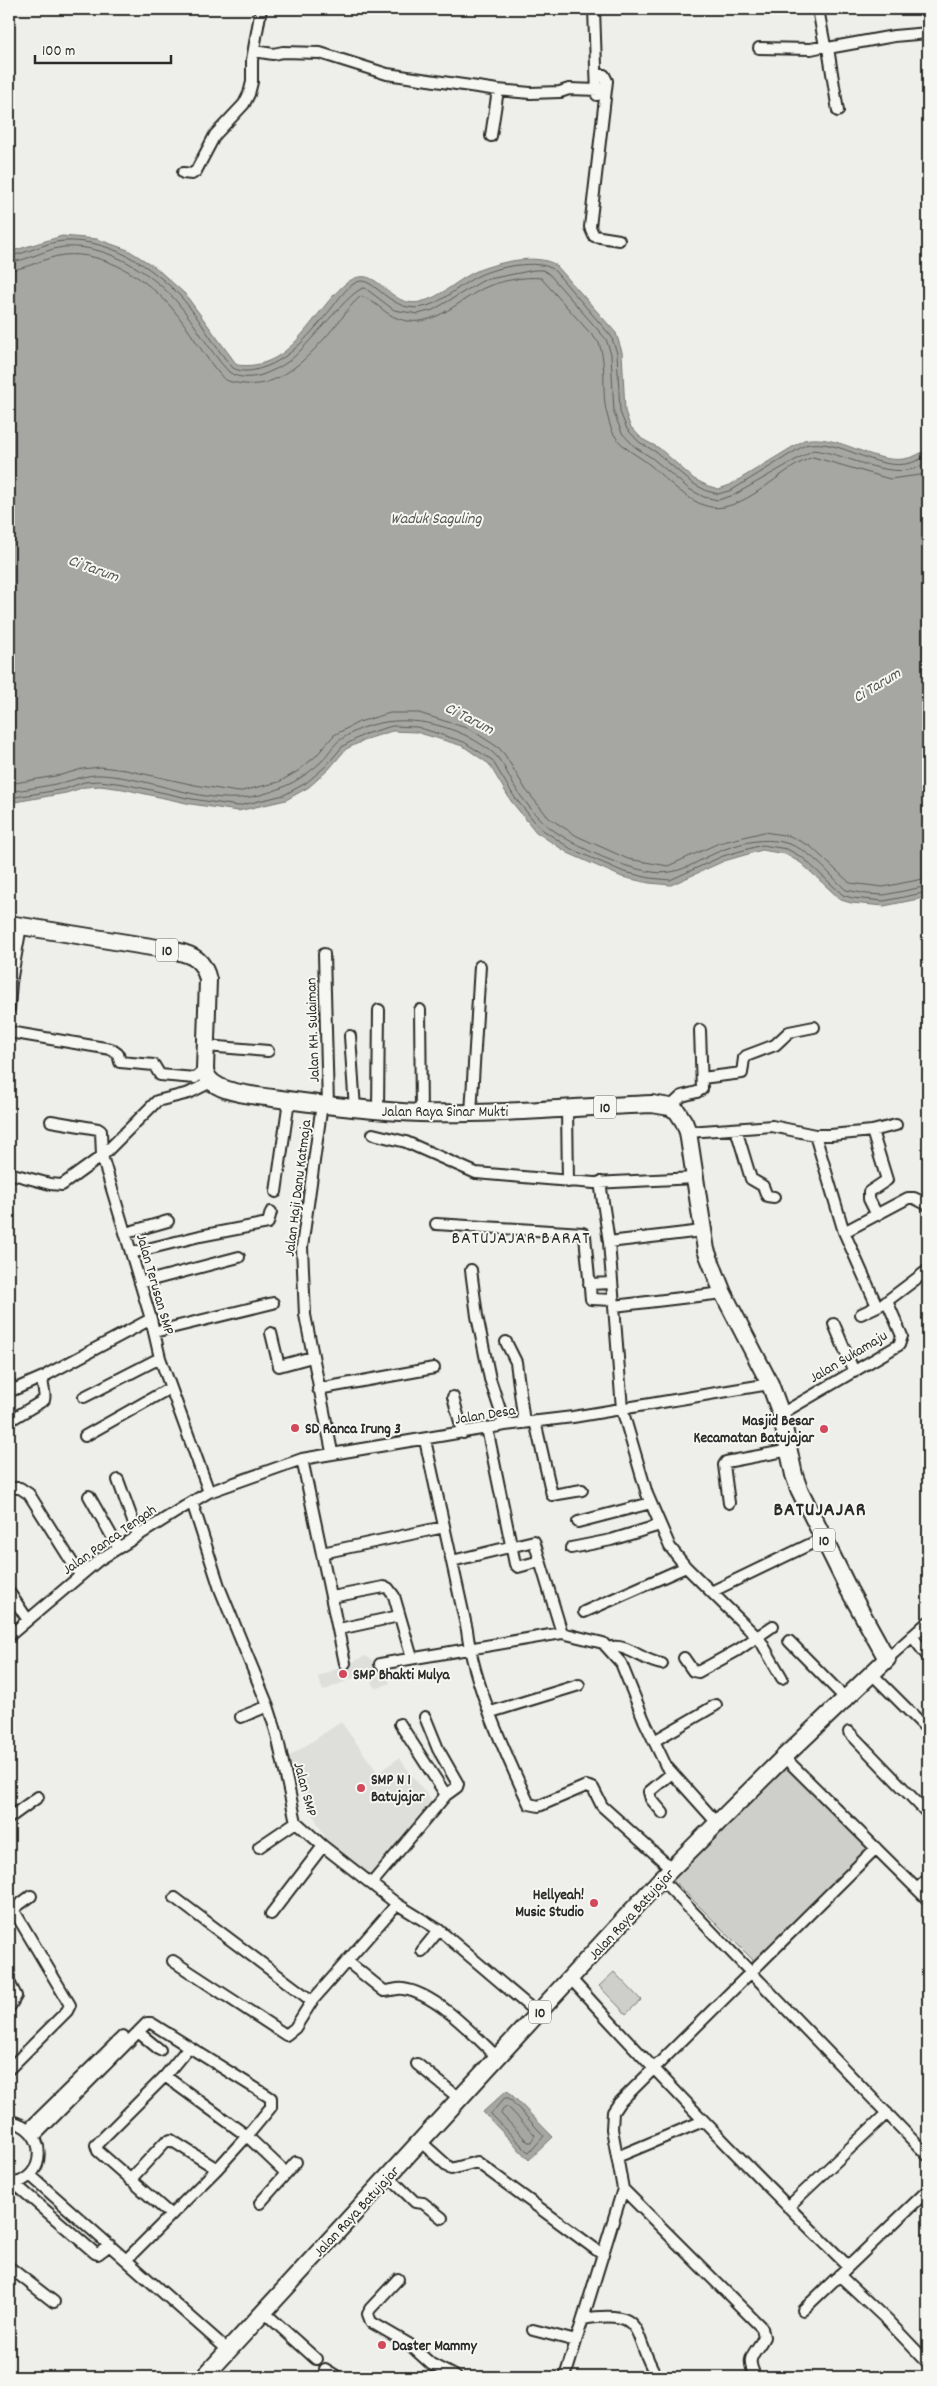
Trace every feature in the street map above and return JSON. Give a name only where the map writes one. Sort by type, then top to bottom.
[{"type":"highway","name":"10","points":[[15,925],[176,951],[195,957],[205,969],[208,980],[206,1046],[208,1076]]},
{"type":"highway","name":"Jalan Raya Sinar Mukti","points":[[208,1076],[216,1087],[245,1094],[378,1111],[471,1113],[652,1104],[670,1106]]},
{"type":"highway","name":"10","points":[[670,1106],[681,1116],[688,1132],[706,1250],[723,1294],[770,1384],[781,1414],[798,1488],[887,1659]]},
{"type":"highway","name":"Jalan Raya Batujajar","points":[[204,2377],[666,1874],[784,1757],[887,1659]]},
{"type":"street","points":[[184,173],[192,174],[196,171],[215,135],[246,100],[251,86],[261,9]]},
{"type":"street","points":[[583,96],[594,97],[598,90],[594,9]]},
{"type":"street","points":[[818,9],[827,47],[838,111]]},
{"type":"street","points":[[760,48],[827,47],[894,36],[928,33]]},
{"type":"street","points":[[254,52],[272,54],[284,52],[320,53],[395,76],[498,90],[530,93],[560,92],[569,89],[598,90]]},
{"type":"street","points":[[596,72],[604,75],[607,81],[590,227],[594,236],[619,240]]},
{"type":"street","points":[[492,136],[498,90]]},
{"type":"street","points":[[9,1009],[15,925]]},
{"type":"street","name":"Jalan KH. Sulaiman","points":[[324,954],[328,1058],[325,1104]]},
{"type":"street","points":[[471,1113],[480,966]]},
{"type":"street","points":[[378,1111],[379,1010]]},
{"type":"street","points":[[420,1010],[421,1113]]},
{"type":"street","points":[[702,1078],[742,1073],[746,1056],[775,1045],[789,1032],[814,1027]]},
{"type":"street","points":[[670,1106],[682,1096],[700,1091],[702,1086],[700,1030]]},
{"type":"street","points":[[9,1032],[111,1049],[118,1054],[120,1062],[154,1065],[160,1075],[195,1078],[208,1076]]},
{"type":"street","points":[[350,1036],[354,1109]]},
{"type":"street","points":[[206,1046],[268,1051]]},
{"type":"street","points":[[9,1173],[50,1184],[62,1185],[102,1156],[157,1101],[189,1093],[208,1076]]},
{"type":"street","points":[[276,1192],[289,1100]]},
{"type":"street","name":"Jalan Haji Danu Katmaja","points":[[325,1104],[302,1247],[305,1315],[318,1389],[332,1452]]},
{"type":"street","points":[[567,1109],[568,1182]]},
{"type":"street","name":"Jalan Terusan SMP","points":[[51,1122],[101,1130],[102,1156],[151,1318],[160,1358],[209,1492]]},
{"type":"street","points":[[688,1132],[772,1126],[831,1135],[872,1131],[896,1125]]},
{"type":"street","points":[[736,1129],[751,1179],[763,1186],[767,1196],[774,1197]]},
{"type":"street","points":[[872,1131],[887,1180],[868,1192],[869,1199],[877,1215]]},
{"type":"street","points":[[373,1134],[406,1142],[476,1173],[568,1182],[695,1178]]},
{"type":"street","points":[[815,1134],[844,1232],[877,1306]]},
{"type":"street","points":[[600,1182],[609,1242],[622,1409],[651,1503],[670,1547],[686,1567],[763,1645],[782,1678]]},
{"type":"street","points":[[844,1232],[911,1198],[928,1205]]},
{"type":"street","points":[[131,1253],[200,1236],[268,1223],[272,1212]]},
{"type":"street","points":[[126,1233],[168,1221]]},
{"type":"street","points":[[436,1224],[583,1233],[585,1236],[589,1284],[593,1301],[613,1303],[723,1294]]},
{"type":"street","points":[[609,1242],[702,1231]]},
{"type":"street","points":[[140,1282],[239,1257]]},
{"type":"street","points":[[471,1270],[477,1316],[490,1379],[505,1426]]},
{"type":"street","points":[[861,1314],[887,1301],[928,1270]]},
{"type":"street","points":[[589,1284],[611,1283]]},
{"type":"street","name":"Jalan Sukamaju","points":[[781,1414],[891,1350],[901,1340],[902,1336],[887,1301]]},
{"type":"street","points":[[154,1332],[273,1303]]},
{"type":"street","points":[[9,1382],[14,1390],[43,1377],[151,1318]]},
{"type":"street","points":[[834,1324],[854,1372]]},
{"type":"street","points":[[271,1333],[279,1366],[312,1357]]},
{"type":"street","points":[[506,1342],[516,1362],[524,1423]]},
{"type":"street","points":[[84,1397],[160,1358]]},
{"type":"street","points":[[318,1389],[434,1368]]},
{"type":"street","points":[[9,1421],[44,1400],[41,1382],[43,1377]]},
{"type":"street","name":"Jalan Desa","points":[[209,1492],[302,1459],[332,1452],[425,1440],[487,1428],[622,1409],[770,1384]]},
{"type":"street","points":[[85,1436],[170,1388]]},
{"type":"street","points":[[453,1397],[463,1433]]},
{"type":"street","points":[[535,1421],[552,1495],[582,1490]]},
{"type":"street","points":[[487,1428],[516,1566],[540,1561]]},
{"type":"street","points":[[425,1440],[469,1649],[491,1712],[530,1804],[539,1806],[586,1786],[593,1788],[602,1806],[666,1874],[752,1972],[928,2156]]},
{"type":"street","points":[[729,1503],[724,1465],[726,1462],[790,1450]]},
{"type":"street","points":[[302,1459],[345,1663]]},
{"type":"street","points":[[118,1480],[138,1535]]},
{"type":"street","points":[[9,1486],[20,1488],[29,1494],[80,1575]]},
{"type":"street","name":"Jalan Panca Tengah","points":[[9,1636],[80,1575],[118,1547],[209,1492]]},
{"type":"street","points":[[89,1496],[118,1547]]},
{"type":"street","name":"Jalan SMP","points":[[192,1502],[220,1588],[268,1706],[276,1731],[296,1822],[323,1846],[397,1904],[439,1930],[538,2014]]},
{"type":"street","points":[[578,1522],[651,1503]]},
{"type":"street","points":[[571,1548],[612,1540],[660,1525]]},
{"type":"street","points":[[322,1553],[444,1527]]},
{"type":"street","points":[[711,1592],[823,1538]]},
{"type":"street","points":[[452,1561],[534,1541],[562,1633]]},
{"type":"street","points":[[584,1612],[686,1567]]},
{"type":"street","points":[[332,1597],[384,1587],[388,1588],[394,1596],[412,1658]]},
{"type":"street","points":[[9,1592],[28,1620]]},
{"type":"street","points":[[339,1629],[399,1616]]},
{"type":"street","points":[[887,1659],[928,1622]]},
{"type":"street","points":[[684,1658],[693,1672],[698,1672],[773,1626]]},
{"type":"street","points":[[380,1664],[562,1633],[595,1639],[608,1648],[621,1663],[654,1741],[672,1773],[718,1824]]},
{"type":"street","points":[[912,1636],[928,1657]]},
{"type":"street","points":[[789,1641],[846,1699]]},
{"type":"street","points":[[608,1648],[625,1648],[643,1659],[662,1664]]},
{"type":"street","points":[[872,1674],[928,1730]]},
{"type":"street","points":[[491,1712],[579,1686]]},
{"type":"street","points":[[654,1741],[716,1705]]},
{"type":"street","points":[[240,1717],[268,1706]]},
{"type":"street","points":[[372,1883],[446,1795],[457,1787],[458,1784],[438,1749],[425,1717]]},
{"type":"street","points":[[400,1724],[446,1795]]},
{"type":"street","points":[[849,1732],[928,1814]]},
{"type":"street","points":[[784,1757],[928,1900]]},
{"type":"street","points":[[663,1813],[651,1799],[649,1792],[672,1773]]},
{"type":"street","points":[[9,1818],[38,1798]]},
{"type":"street","points":[[259,1846],[296,1822]]},
{"type":"street","points":[[271,1914],[323,1846]]},
{"type":"street","points":[[565,2377],[623,2189],[612,2129],[613,2112],[619,2103],[876,1848]]},
{"type":"street","points":[[917,1889],[928,1879]]},
{"type":"street","points":[[9,2069],[67,2011],[70,2005],[11,1910],[31,1896]]},
{"type":"street","points":[[175,1898],[312,2001]]},
{"type":"street","points":[[173,1961],[286,2035],[295,2028],[312,2001],[397,1904]]},
{"type":"street","points":[[422,1951],[439,1930]]},
{"type":"street","points":[[348,1962],[384,1992],[402,1988],[428,1999],[468,2029],[498,2058]]},
{"type":"street","points":[[571,1979],[703,2121],[848,2266]]},
{"type":"street","points":[[9,1982],[16,1996],[9,2008]]},
{"type":"street","points":[[31,2132],[124,2035],[136,2033],[146,2023],[150,2023],[271,2098],[271,2107],[217,2170],[126,2260]]},
{"type":"street","points":[[136,2033],[160,2050]]},
{"type":"street","points":[[171,2215],[96,2150],[96,2145],[165,2076],[188,2048]]},
{"type":"street","points":[[417,2064],[459,2098]]},
{"type":"street","points":[[165,2076],[247,2136],[286,2173]]},
{"type":"street","points":[[788,2207],[887,2114]]},
{"type":"street","points":[[9,2121],[20,2123],[31,2132],[39,2152],[35,2168],[30,2175],[12,2184],[96,2253],[98,2254],[110,2245]]},
{"type":"street","points":[[617,2157],[703,2121]]},
{"type":"street","points":[[130,2180],[165,2142],[171,2140],[217,2170]]},
{"type":"street","points":[[420,2142],[451,2169],[477,2162],[602,2254]]},
{"type":"street","points":[[260,2203],[296,2162]]},
{"type":"street","points":[[30,2175],[229,2351]]},
{"type":"street","points":[[388,2176],[415,2202],[423,2203],[442,2218]]},
{"type":"street","points":[[623,2189],[762,2328],[764,2337],[749,2363],[756,2377]]},
{"type":"street","points":[[803,2310],[928,2190]]},
{"type":"street","points":[[9,2267],[54,2302]]},
{"type":"street","points":[[839,2275],[887,2320],[928,2363]]},
{"type":"street","points":[[398,2279],[370,2309],[368,2314],[371,2322],[409,2344],[431,2364],[456,2377]]},
{"type":"street","points":[[264,2312],[316,2359]]},
{"type":"street","points":[[583,2319],[618,2315],[624,2318],[636,2330],[656,2375],[667,2377]]},
{"type":"street","points":[[533,2330],[576,2340]]},
{"type":"street","points":[[325,2369],[338,2377]]},
{"type":"shaded area","name":"SMP Bhakti Mulya","points":[[366,1656],[386,1670],[390,1683],[376,1689],[367,1672],[323,1691],[318,1677]]},
{"type":"shaded area","name":"SMP N 1 Batujajar","points":[[341,1722],[378,1773],[399,1758],[434,1804],[371,1879],[327,1841],[284,1760]]},
{"type":"shaded area","points":[[789,1765],[871,1847],[755,1962],[673,1880]]},
{"type":"shaded area","points":[[614,1972],[641,2000],[626,2014],[599,1986]]},
{"type":"water","name":"Waduk Saguling","points":[[62,236],[97,239],[128,250],[155,267],[185,294],[237,365],[256,365],[272,360],[286,350],[332,297],[344,285],[355,278],[365,277],[374,280],[398,298],[408,302],[420,302],[428,300],[479,270],[488,267],[518,260],[548,261],[556,265],[616,333],[622,352],[625,411],[630,426],[642,439],[659,448],[694,479],[708,486],[719,489],[730,485],[804,440],[820,439],[836,442],[882,458],[897,459],[913,457],[928,448],[928,897],[884,906],[851,903],[841,900],[801,863],[785,854],[762,850],[724,861],[671,885],[649,883],[622,877],[568,853],[536,832],[511,801],[489,764],[463,746],[416,732],[392,731],[367,739],[346,749],[329,769],[309,787],[286,800],[238,811],[100,786],[85,787],[66,793],[9,803],[9,252]]},
{"type":"water","points":[[507,2090],[553,2137],[529,2160],[483,2112]]},
{"type":"place","name":"SD Ranca Irung 3","points":[[295,1428]]},
{"type":"place","name":"Masjid Besar Kecamatan Batujajar","points":[[824,1429]]},
{"type":"place","name":"SMP Bhakti Mulya","points":[[343,1674]]},
{"type":"place","name":"SMP N 1 Batujajar","points":[[361,1788]]},
{"type":"place","name":"Hellyeah! Music Studio","points":[[594,1903]]},
{"type":"place","name":"Daster Mammy","points":[[382,2345]]},
{"type":"district","name":"BATUJAJAR BARAT","points":[[521,1237]]},
{"type":"district","name":"BATUJAJAR","points":[[820,1508]]},
{"type":"water label","name":"Ci Tarum","points":[[94,567]]},
{"type":"water label","name":"Ci Tarum","points":[[876,684]]},
{"type":"water label","name":"Ci Tarum","points":[[470,717]]}]
